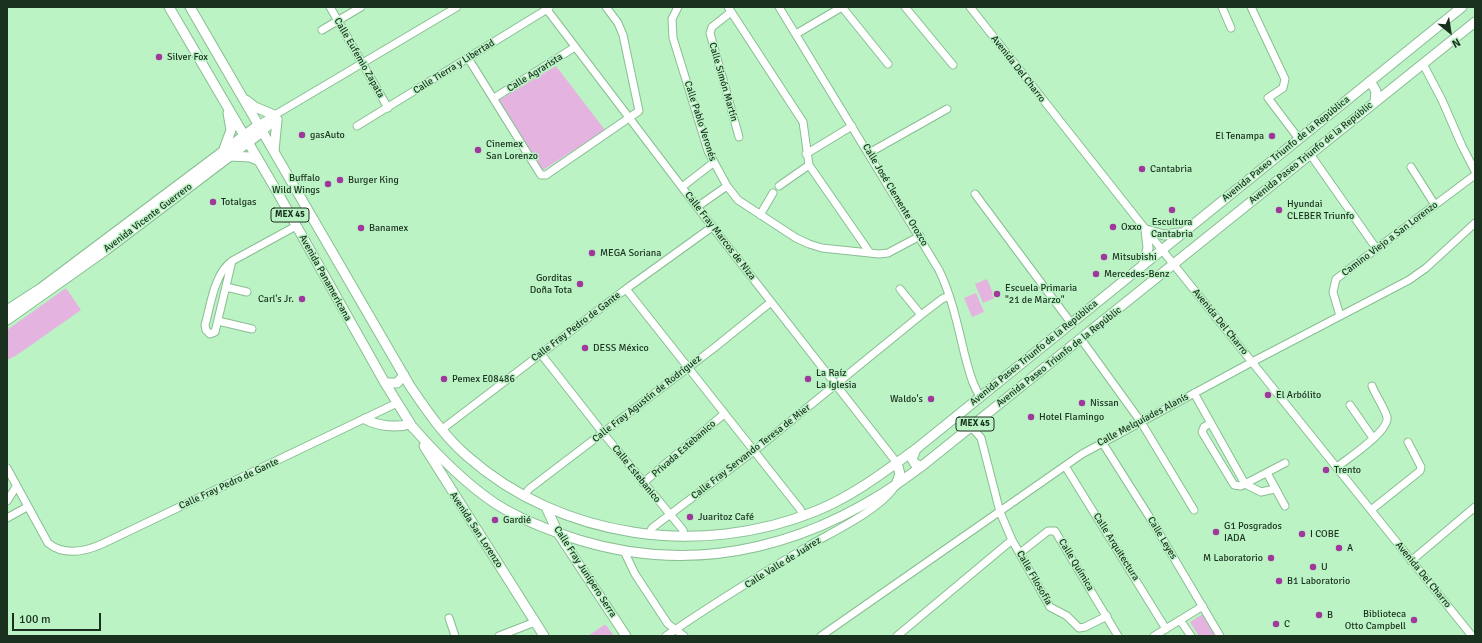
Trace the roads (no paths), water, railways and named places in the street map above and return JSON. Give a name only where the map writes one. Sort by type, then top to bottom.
[{"type":"main road","name":"Avenida Panamericana","points":[[169,7],[227,108],[247,139],[385,383],[410,424]]},
{"type":"main road","name":"Avenida Panamericana","points":[[190,7],[418,398]]},
{"type":"main road","name":"Avenida Paseo Triunfo de la República","points":[[418,398],[441,430],[466,456],[489,474],[524,496],[546,507],[591,523],[650,535],[684,537],[737,533],[763,528],[803,516],[856,491],[916,449],[1462,7]]},
{"type":"main road","name":"Avenida Paseo Triunfo de la Repúblic","points":[[410,424],[446,464],[479,491],[512,513],[558,533],[591,544],[624,551],[678,557],[724,554],[755,548],[794,537],[833,522],[873,500],[922,466],[1475,22]]},
{"type":"main road","points":[[1370,82],[1376,91],[1375,102]]},
{"type":"main road","points":[[242,97],[255,107],[275,117],[274,153]]},
{"type":"main road","points":[[227,108],[231,130],[226,154],[250,157],[259,161]]},
{"type":"main road","name":"Avenida Vicente Guerrero","points":[[7,310],[41,288],[247,139],[260,128]]},
{"type":"main road","name":"Avenida Vicente Guerrero","points":[[7,320],[75,272],[226,154]]},
{"type":"main road","points":[[1144,265],[1148,248],[1146,230],[1164,235],[1183,233]]},
{"type":"main road","points":[[385,383],[397,383],[404,375]]},
{"type":"main road","points":[[365,419],[374,424],[382,425],[400,426],[410,424]]},
{"type":"main road","name":"Avenida San Lorenzo","points":[[410,424],[544,636]]},
{"type":"main road","points":[[916,449],[912,460],[915,464],[922,466]]},
{"type":"main road","points":[[896,485],[900,474],[897,463]]},
{"type":"main road","name":"Calle Fray Junípero Serra","points":[[546,507],[558,533],[626,636]]},
{"type":"street","name":"Calle Eufemio Zapata","points":[[330,7],[388,108]]},
{"type":"street","points":[[322,30],[361,7]]},
{"type":"street","name":"Avenida Vicente Guerrero","points":[[260,128],[284,111],[457,7]]},
{"type":"street","points":[[468,58],[494,98],[538,172],[546,175],[637,114],[640,107],[623,36],[618,23],[606,7]]},
{"type":"street","name":"Calle Pablo Veronés","points":[[678,7],[672,19],[673,38],[713,163],[727,186],[742,203],[796,238],[822,248],[870,253],[888,253],[920,236]]},
{"type":"street","name":"Calle José Clemente Orozco","points":[[779,7],[920,236],[939,270],[949,296],[971,375],[976,390],[980,396]]},
{"type":"street","points":[[796,34],[842,7],[888,64]]},
{"type":"street","points":[[905,7],[953,66]]},
{"type":"street","name":"Avenida Del Charro","points":[[970,7],[1146,230],[1472,636]]},
{"type":"street","points":[[1222,7],[1232,28]]},
{"type":"street","points":[[1251,7],[1285,79],[1283,88],[1268,98],[1299,139]]},
{"type":"street","name":"Calle Fray Marcos de Niza","points":[[547,8],[712,227],[897,463]]},
{"type":"street","name":"Calle Tierra y Libertad","points":[[357,126],[547,8]]},
{"type":"street","points":[[729,9],[798,112],[803,122],[806,154],[809,165],[870,253]]},
{"type":"street","name":"Calle Simón Martín","points":[[729,9],[712,27],[710,33],[739,137]]},
{"type":"street","name":"Calle Agrarista","points":[[494,98],[575,47]]},
{"type":"street","points":[[1423,64],[1442,100],[1462,146],[1475,171]]},
{"type":"street","points":[[869,153],[947,109]]},
{"type":"street","points":[[806,154],[852,126]]},
{"type":"street","points":[[1310,154],[1376,248]]},
{"type":"street","points":[[682,187],[713,163]]},
{"type":"street","points":[[779,186],[809,165]]},
{"type":"street","points":[[1411,167],[1435,205]]},
{"type":"street","name":"Camino Viejo a San Lorenzo","points":[[1340,316],[1333,292],[1336,279],[1475,175]]},
{"type":"street","points":[[697,207],[727,186]]},
{"type":"street","points":[[760,215],[773,193]]},
{"type":"street","points":[[975,194],[1071,323]]},
{"type":"street","name":"Calle Melquíades Alanís","points":[[821,636],[1065,466],[1102,442],[1419,274],[1475,223]]},
{"type":"street","points":[[232,261],[215,332],[210,334],[206,330],[205,325],[220,275],[226,266],[232,261],[296,226]]},
{"type":"street","name":"Calle Fray Pedro de Gante","points":[[441,430],[626,289],[712,227]]},
{"type":"street","points":[[226,287],[247,292]]},
{"type":"street","points":[[626,289],[800,509],[803,516]]},
{"type":"street","points":[[900,289],[921,315]]},
{"type":"street","name":"Calle Fray Servando Teresa de Mier","points":[[650,535],[652,528],[754,451],[921,315],[942,299],[949,296]]},
{"type":"street","name":"Calle Fray Agustín de Rodríguez","points":[[524,496],[529,489],[603,434],[771,302]]},
{"type":"street","points":[[218,321],[252,329]]},
{"type":"street","points":[[1081,339],[1141,422],[1194,510]]},
{"type":"street","name":"Calle Estebanico","points":[[541,354],[603,434],[683,530],[684,537]]},
{"type":"street","points":[[1337,467],[1382,431],[1387,421],[1372,386]]},
{"type":"street","points":[[1194,393],[1246,484],[1261,492],[1275,489]]},
{"type":"street","name":"Calle Fray Pedro de Gante","points":[[27,507],[45,539],[57,549],[82,551],[102,544],[397,403]]},
{"type":"street","points":[[1350,405],[1373,438]]},
{"type":"street","name":"Privada Estebanico","points":[[644,484],[724,414]]},
{"type":"street","points":[[1211,423],[1203,428],[1204,436],[1232,484],[1238,486],[1246,484],[1285,463]]},
{"type":"street","points":[[970,428],[975,431],[980,438],[1000,512]]},
{"type":"street","name":"Calle Leyes","points":[[1102,442],[1220,636]]},
{"type":"street","points":[[1371,510],[1420,471],[1421,467],[1408,442]]},
{"type":"street","name":"Calle Arquitectura","points":[[1065,466],[1166,629]]},
{"type":"street","points":[[7,468],[27,507],[7,518]]},
{"type":"street","points":[[1266,473],[1285,506]]},
{"type":"street","name":"Calle Valle de Juárez","points":[[666,636],[864,513],[886,497],[896,485]]},
{"type":"street","points":[[7,501],[16,487]]},
{"type":"street","points":[[1412,561],[1475,507]]},
{"type":"street","name":"Calle Filosofía","points":[[1000,512],[1012,540],[1053,610],[1067,616],[1080,628],[1090,625],[1107,616]]},
{"type":"street","name":"Calle Química","points":[[1020,553],[1048,531],[1056,531],[1118,636]]},
{"type":"street","points":[[897,636],[1012,540]]},
{"type":"street","points":[[624,551],[635,574],[668,624],[684,636]]},
{"type":"street","points":[[1154,636],[1203,606]]},
{"type":"street","points":[[449,618],[455,636]]},
{"type":"street","points":[[1180,620],[1191,636]]},
{"type":"street","points":[[499,636],[534,622]]},
{"type":"place","name":"Silver Fox","points":[[159,57]]},
{"type":"place","name":"gasAuto","points":[[302,135]]},
{"type":"place","name":"El Tenampa","points":[[1272,136]]},
{"type":"place","name":"Cinemex San Lorenzo","points":[[478,150]]},
{"type":"place","name":"Cantabria","points":[[1142,169]]},
{"type":"place","name":"Burger King","points":[[340,180]]},
{"type":"place","name":"Buffalo Wild Wings","points":[[328,184]]},
{"type":"place","name":"Totalgas","points":[[213,202]]},
{"type":"place","name":"Escultura Cantabria","points":[[1172,210]]},
{"type":"place","name":"Hyundai CLEBER Triunfo","points":[[1279,210]]},
{"type":"place","name":"Oxxo","points":[[1113,227]]},
{"type":"place","name":"Banamex","points":[[361,228]]},
{"type":"place","name":"MEGA Soriana","points":[[592,253]]},
{"type":"place","name":"Mitsubishi","points":[[1104,257]]},
{"type":"place","name":"Mercedes-Benz","points":[[1096,274]]},
{"type":"place","name":"Gorditas Doña Tota","points":[[580,284]]},
{"type":"place","name":"Escuela Primaria \"21 de Marzo\"","points":[[997,294]]},
{"type":"place","name":"Carl's Jr.","points":[[302,299]]},
{"type":"place","name":"DESS México","points":[[585,348]]},
{"type":"place","name":"Pemex E08486","points":[[444,379]]},
{"type":"place","name":"La Raíz La Iglesia","points":[[808,379]]},
{"type":"place","name":"El Arbólito","points":[[1268,395]]},
{"type":"place","name":"Waldo's","points":[[931,399]]},
{"type":"place","name":"Nissan","points":[[1082,403]]},
{"type":"place","name":"Hotel Flamingo","points":[[1031,417]]},
{"type":"place","name":"Trento","points":[[1326,470]]},
{"type":"place","name":"Juaritoz Café","points":[[690,517]]},
{"type":"place","name":"Gardié","points":[[495,520]]},
{"type":"place","name":"G1 Posgrados IADA","points":[[1216,532]]},
{"type":"place","name":"I COBE","points":[[1302,534]]},
{"type":"place","name":"A","points":[[1339,548]]},
{"type":"place","name":"M Laboratorio","points":[[1271,558]]},
{"type":"place","name":"U","points":[[1313,567]]},
{"type":"place","name":"B1 Laboratorio","points":[[1279,581]]},
{"type":"place","name":"B","points":[[1319,615]]},
{"type":"place","name":"Biblioteca Otto Campbell","points":[[1414,620]]},
{"type":"place","name":"C","points":[[1276,624]]}]
